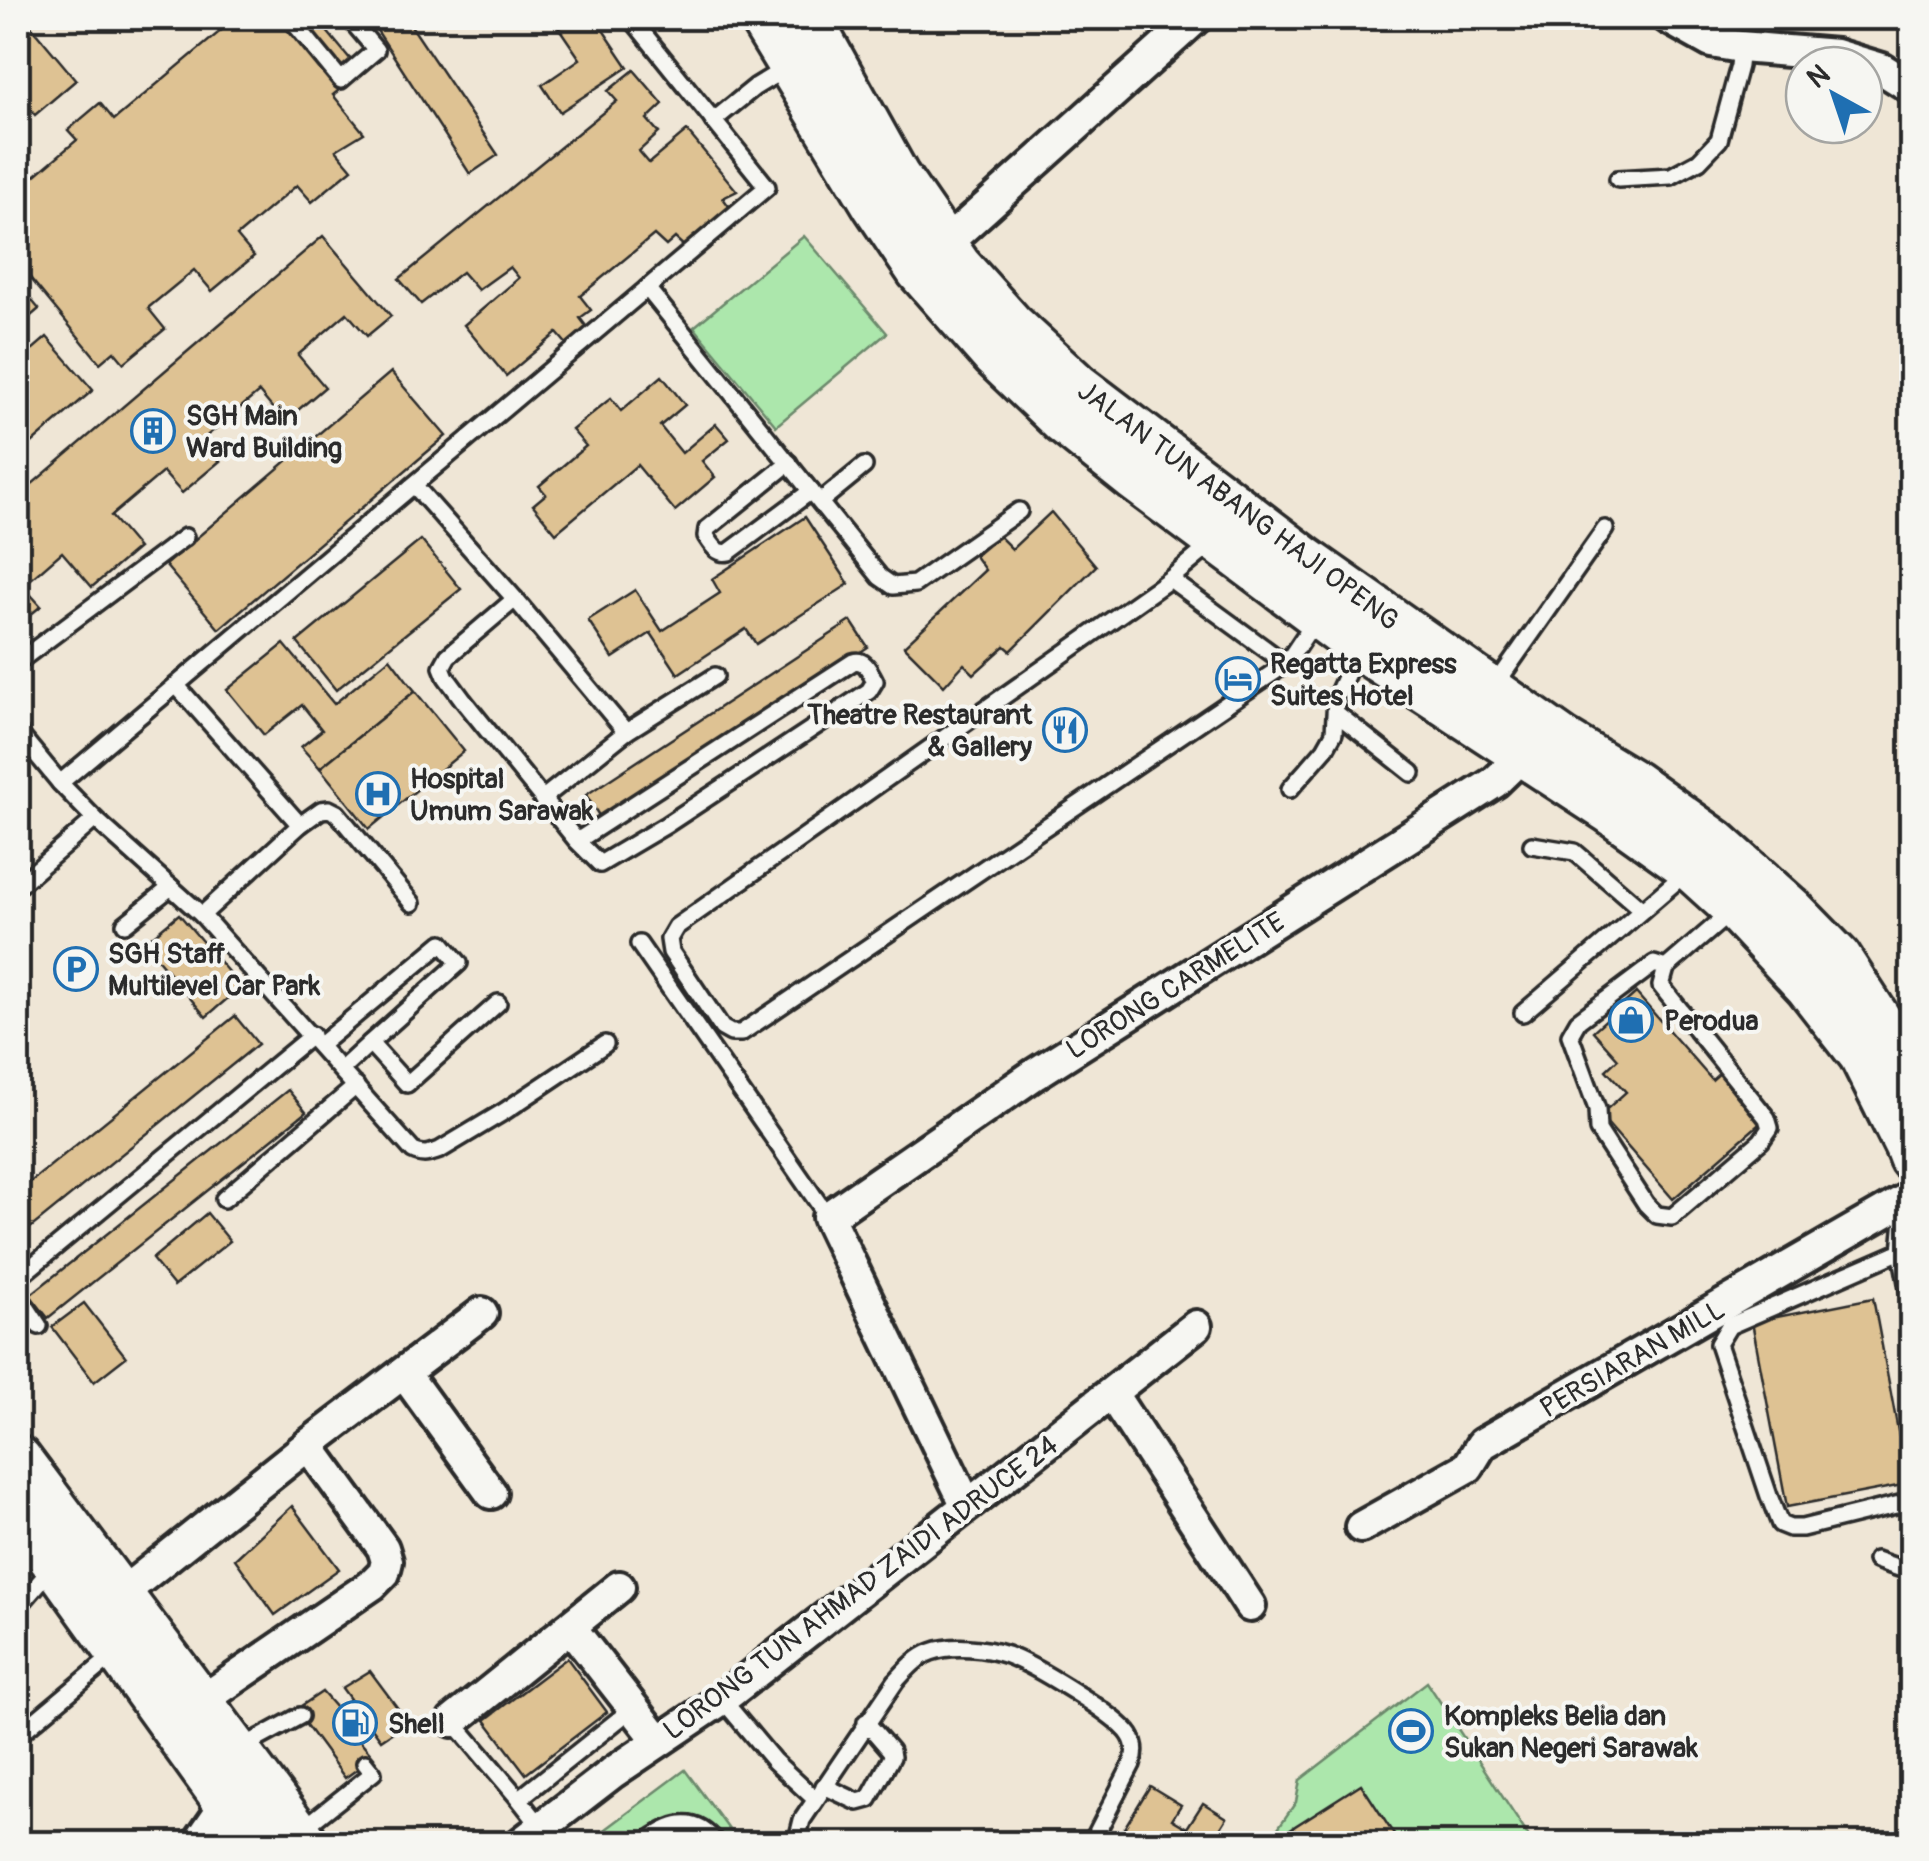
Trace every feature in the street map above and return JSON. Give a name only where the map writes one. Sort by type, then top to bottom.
[{"type":"main road","name":"JALAN TUN ABANG HAJI OPENG","points":[[762,18],[919,270],[995,356],[1064,422],[1134,478],[1366,651],[1692,868],[1808,986],[1862,1055],[1908,1144],[1910,1184]]},
{"type":"main road","name":"JALAN TUN ABANG HAJI OPENG","points":[[808,18],[896,176],[958,266],[1011,325],[1078,386],[1304,559],[1716,842],[1838,958],[1908,1064]]},
{"type":"main road","points":[[18,1459],[238,1750],[287,1840]]},
{"type":"main road","points":[[18,1511],[228,1802],[287,1840]]},
{"type":"street","points":[[944,245],[1196,18]]},
{"type":"street","points":[[1668,18],[1711,42],[1836,55],[1882,69],[1912,88]]},
{"type":"street","name":"LORONG CARMELITE","points":[[828,1217],[1035,1074],[1496,782],[1523,755]]},
{"type":"street","name":"PERSIARAN MILL","points":[[1361,1527],[1468,1467],[1482,1444],[1910,1184]]},
{"type":"street","points":[[828,1217],[967,1506]]},
{"type":"street","points":[[120,1595],[482,1313]]},
{"type":"street","name":"LORONG TUN AHMAD ZAIDI ADRUCE 24","points":[[530,1835],[722,1699],[1196,1326]]},
{"type":"street","points":[[404,1373],[492,1493]]},
{"type":"street","points":[[1112,1394],[1250,1606]]},
{"type":"street","points":[[200,1702],[384,1573],[387,1560],[382,1548],[308,1446]]},
{"type":"street","points":[[452,1721],[619,1588]]},
{"type":"street","points":[[572,1628],[659,1741]]},
{"type":"street","points":[[198,1844],[228,1802]]},
{"type":"lane","points":[[290,18],[341,80],[376,50],[349,18]]},
{"type":"lane","points":[[60,783],[767,187],[631,18]]},
{"type":"lane","points":[[1618,179],[1672,176],[1699,162],[1719,140],[1741,47]]},
{"type":"lane","points":[[713,122],[754,87],[790,66]]},
{"type":"lane","points":[[647,288],[880,577],[893,586],[915,584],[1019,511]]},
{"type":"lane","points":[[789,462],[707,529],[706,536],[718,552],[728,552],[864,466]]},
{"type":"lane","points":[[414,484],[626,732]]},
{"type":"lane","points":[[1492,690],[1605,529]]},
{"type":"lane","points":[[18,662],[185,537]]},
{"type":"lane","points":[[1218,539],[1170,579],[676,927],[668,940],[671,952],[722,1028],[741,1034],[1286,664],[1318,615]]},
{"type":"lane","points":[[1170,579],[1286,664]]},
{"type":"lane","points":[[515,599],[448,656],[442,666],[463,700],[576,841],[596,862],[605,863],[666,825],[869,691],[875,681],[864,662],[853,662],[576,841]]},
{"type":"lane","points":[[1290,789],[1334,733],[1336,696],[1348,672],[1366,651]]},
{"type":"lane","points":[[542,798],[626,732],[715,676]]},
{"type":"lane","points":[[177,686],[300,824]]},
{"type":"lane","points":[[1336,712],[1412,774]]},
{"type":"lane","points":[[18,732],[95,819],[202,915],[413,1151],[428,1154],[449,1145],[604,1044]]},
{"type":"lane","points":[[202,915],[300,824],[329,809],[412,903]]},
{"type":"lane","points":[[18,886],[95,819]]},
{"type":"lane","points":[[1532,846],[1575,852],[1641,910]]},
{"type":"lane","points":[[1523,1013],[1692,868]]},
{"type":"lane","points":[[124,924],[171,887]]},
{"type":"lane","points":[[1666,968],[1654,964],[1578,1021],[1570,1035],[1597,1109],[1598,1130],[1646,1204],[1657,1215],[1672,1216],[1761,1141],[1770,1128],[1768,1118],[1661,986],[1666,968],[1735,908]]},
{"type":"lane","points":[[18,1278],[442,942],[459,964],[342,1069]]},
{"type":"lane","points":[[640,944],[828,1217]]},
{"type":"lane","points":[[370,1043],[407,1084],[498,1004]]},
{"type":"lane","points":[[224,1200],[356,1086]]},
{"type":"lane","points":[[1910,1184],[1900,1251],[1912,1308]]},
{"type":"lane","points":[[1900,1251],[1730,1326],[1718,1344],[1780,1524],[1802,1528],[1912,1502]]},
{"type":"lane","points":[[18,1294],[39,1326]]},
{"type":"lane","points":[[1876,1560],[1899,1568],[1912,1565]]},
{"type":"lane","points":[[18,1607],[55,1564]]},
{"type":"lane","points":[[796,1844],[802,1820],[819,1792],[905,1670],[929,1652],[945,1648],[990,1651],[1027,1664],[1072,1691],[1132,1737],[1132,1764],[1091,1844]]},
{"type":"lane","points":[[18,1726],[22,1732],[118,1651]]},
{"type":"lane","points":[[722,1699],[774,1761],[819,1792],[858,1802],[869,1799],[892,1757],[866,1722]]},
{"type":"lane","points":[[519,1799],[633,1708]]},
{"type":"lane","points":[[238,1750],[300,1716]]},
{"type":"lane","points":[[452,1721],[519,1799],[530,1835]]},
{"type":"lane","points":[[287,1840],[373,1773],[366,1763]]},
{"type":"lane","points":[[644,1844],[670,1827],[687,1823],[702,1828],[717,1844]]},
{"type":"green space","points":[[804,236],[887,333],[776,426],[694,327]]},
{"type":"green space","name":"Kompleks Belia dan Sukan Negeri Sarawak","points":[[1427,1682],[1533,1843],[1267,1844],[1296,1802],[1300,1780]]},
{"type":"green space","points":[[685,1770],[739,1843],[586,1844]]},
{"type":"building","points":[[18,18],[24,18],[76,80],[35,115],[24,102],[18,107]]},
{"type":"building","points":[[223,18],[316,18],[361,72],[333,95],[364,133],[336,150],[352,169],[312,202],[297,185],[237,236],[254,256],[212,291],[194,270],[148,308],[165,329],[124,363],[114,351],[100,363],[18,263],[18,163],[31,179],[77,140],[68,130],[100,103],[114,120],[229,24]]},
{"type":"building","points":[[369,18],[406,18],[498,155],[470,174]]},
{"type":"building","points":[[552,18],[595,18],[628,67],[560,112],[542,85],[580,59]]},
{"type":"building","points":[[634,70],[663,104],[647,119],[659,133],[639,151],[649,163],[687,131],[737,191],[723,198],[731,209],[687,249],[675,238],[666,246],[654,235],[580,296],[591,310],[580,318],[589,330],[569,347],[557,333],[506,376],[464,325],[519,278],[510,267],[478,290],[462,272],[421,304],[399,279],[617,101],[608,91]]},
{"type":"building","name":"SGH Main Ward Building","points":[[323,236],[391,316],[367,336],[347,313],[298,355],[325,387],[284,422],[259,392],[202,440],[220,461],[182,493],[163,472],[111,516],[138,548],[92,587],[62,552],[23,586],[41,606],[18,625],[18,496]]},
{"type":"building","points":[[18,284],[39,309],[18,327]]},
{"type":"building","points":[[47,337],[93,390],[18,455],[18,362]]},
{"type":"building","points":[[391,372],[446,436],[219,629],[165,565]]},
{"type":"building","points":[[662,376],[685,405],[660,426],[682,453],[716,424],[729,439],[702,461],[715,477],[675,511],[637,465],[556,533],[533,505],[546,494],[539,486],[586,446],[572,430],[611,398],[621,411]]},
{"type":"building","points":[[1051,512],[1096,566],[1011,651],[1005,646],[974,674],[964,664],[944,686],[904,646],[985,570],[975,556],[999,536],[1012,549]]},
{"type":"building","points":[[805,517],[849,584],[756,644],[746,629],[678,674],[651,633],[613,658],[588,620],[635,590],[662,631],[720,593],[712,579]]},
{"type":"building","points":[[421,540],[461,589],[336,690],[297,642]]},
{"type":"building","points":[[851,621],[868,647],[603,822],[586,795]]},
{"type":"building","points":[[284,644],[334,704],[390,658],[415,691],[320,768],[301,747],[322,730],[302,705],[264,735],[227,690]]},
{"type":"building","points":[[415,691],[464,751],[369,829],[320,768]]},
{"type":"building","points":[[179,914],[241,987],[206,1017],[144,943]]},
{"type":"building","points":[[1636,993],[1712,1080],[1723,1070],[1765,1119],[1673,1199],[1600,1115],[1626,1092],[1606,1070],[1618,1059],[1593,1031]]},
{"type":"building","points":[[235,1016],[258,1044],[18,1238],[18,1192]]},
{"type":"building","points":[[288,1090],[306,1112],[48,1318],[30,1295]]},
{"type":"building","points":[[207,1213],[230,1241],[174,1286],[152,1259]]},
{"type":"building","points":[[1873,1298],[1908,1484],[1787,1507],[1752,1322]]},
{"type":"building","points":[[84,1303],[126,1357],[94,1382],[52,1327]]},
{"type":"building","points":[[292,1506],[339,1569],[275,1615],[235,1559]]},
{"type":"building","points":[[567,1658],[607,1712],[526,1774],[485,1720]]},
{"type":"building","name":"Shell","points":[[370,1671],[408,1722],[381,1740],[370,1725],[357,1737],[374,1757],[345,1778],[295,1710],[322,1692],[337,1709],[350,1699],[342,1688]]},
{"type":"building","points":[[18,1696],[31,1714],[18,1724]]},
{"type":"building","points":[[1361,1784],[1400,1844],[1274,1844],[1278,1837]]},
{"type":"building","points":[[1150,1786],[1181,1805],[1172,1819],[1187,1828],[1203,1803],[1227,1818],[1211,1844],[1115,1843]]},
{"type":"place","name":"SGH Main Ward Building","points":[[153,431]]},
{"type":"place","name":"Regatta Express Suites Hotel","points":[[1238,679]]},
{"type":"place","name":"Theatre Restaurant & Gallery","points":[[1065,730]]},
{"type":"place","name":"Hospital Umum Sarawak","points":[[378,794]]},
{"type":"place","name":"SGH Staff Multilevel Car Park","points":[[76,969]]},
{"type":"place","name":"Perodua","points":[[1631,1020]]},
{"type":"place","name":"Shell","points":[[355,1723]]},
{"type":"place","name":"Kompleks Belia dan Sukan Negeri Sarawak","points":[[1411,1731]]}]
